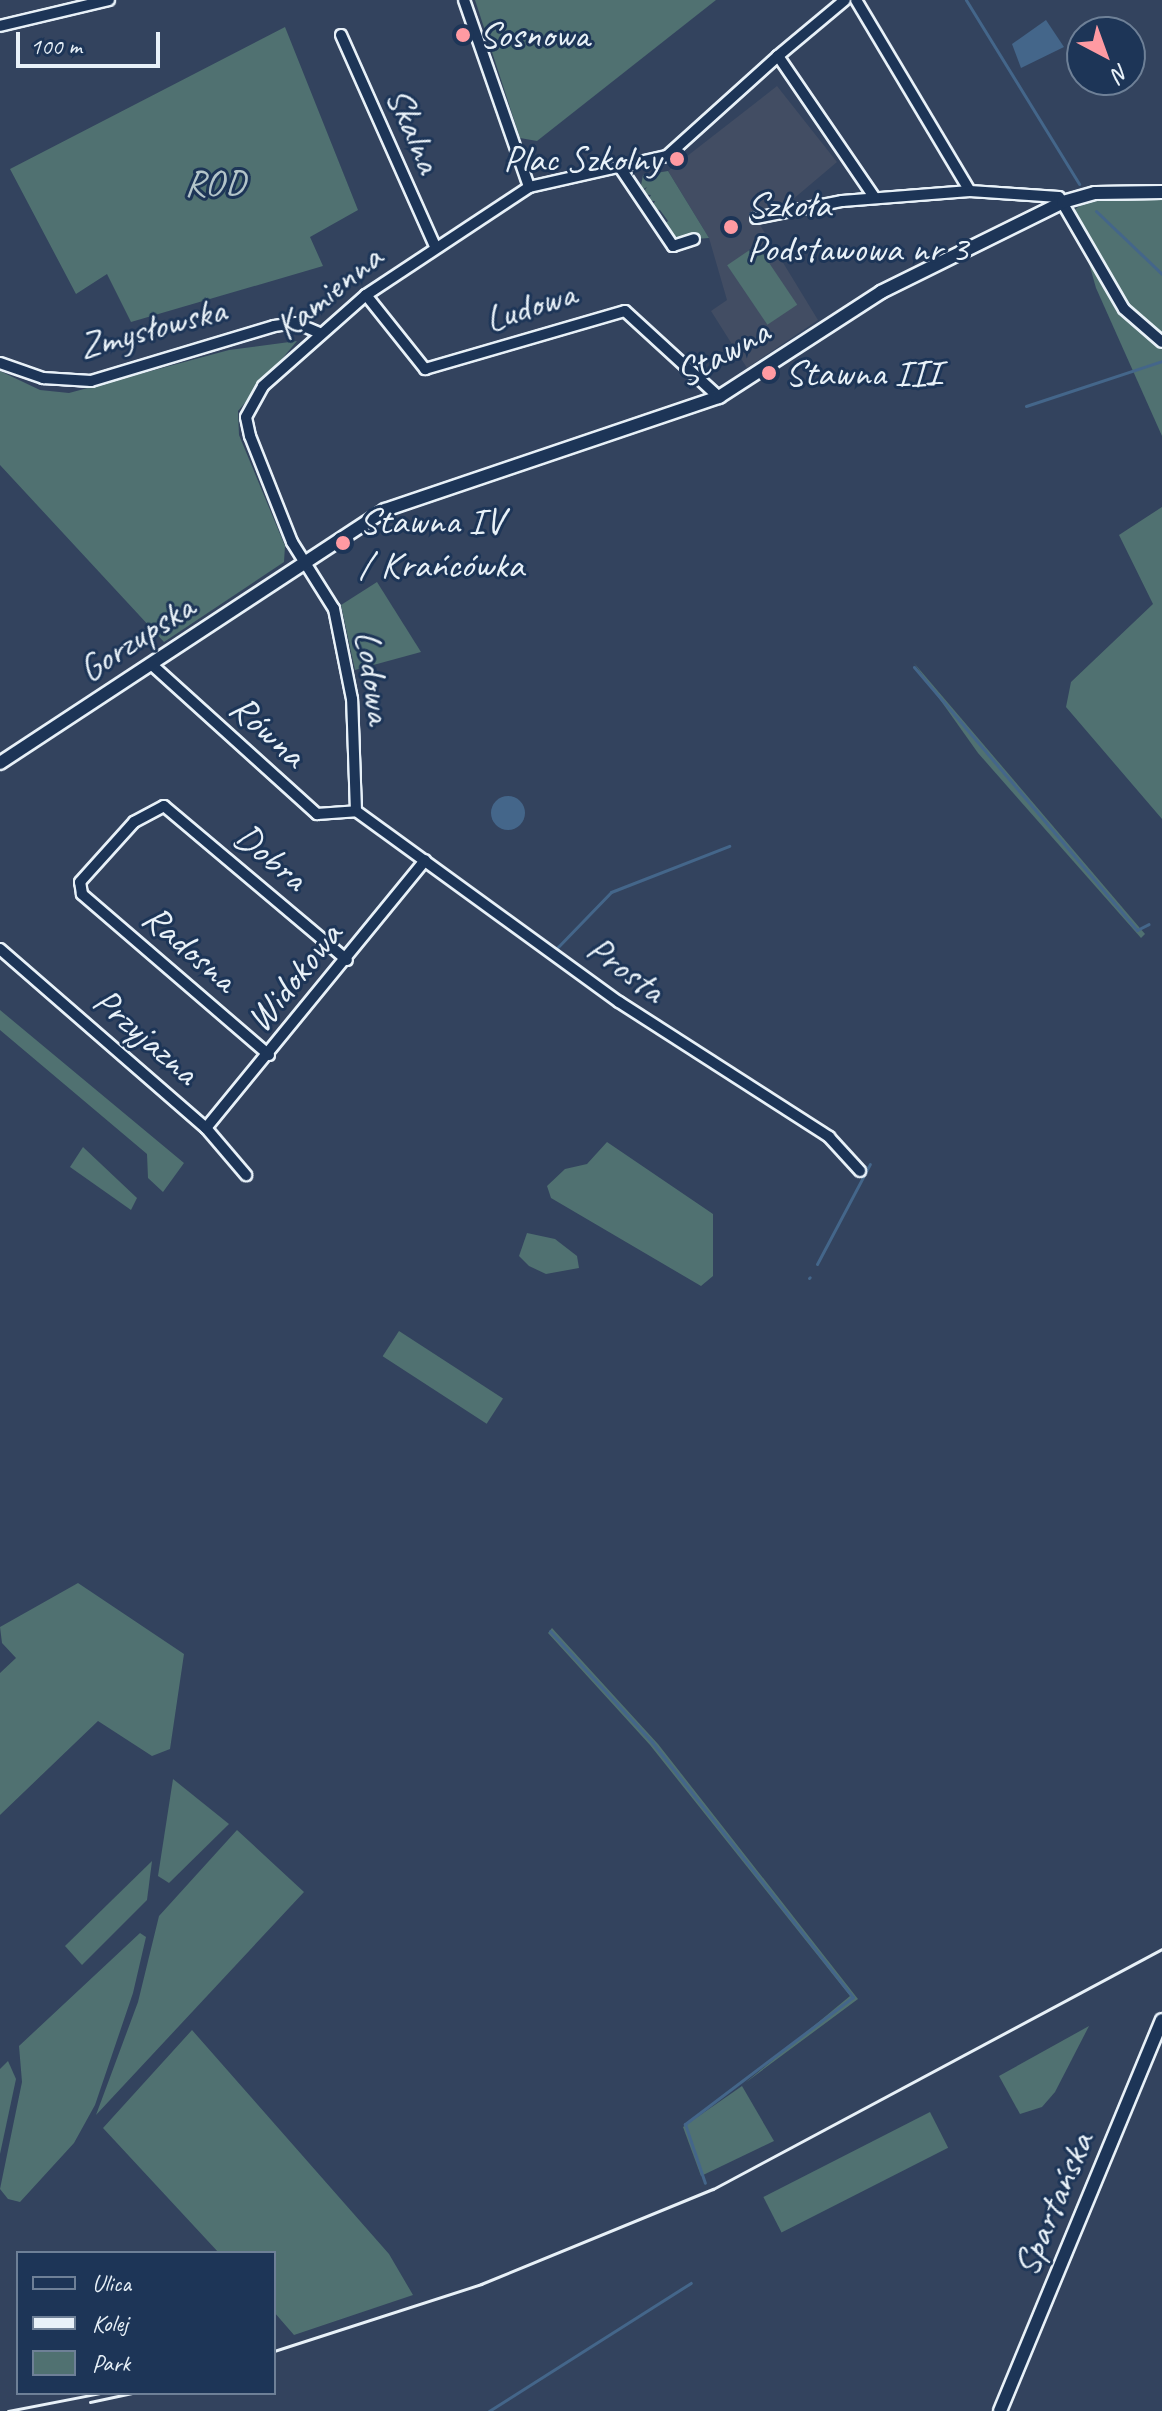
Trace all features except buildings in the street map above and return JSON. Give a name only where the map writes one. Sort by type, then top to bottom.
[{"type":"street","points":[[0,26],[109,0]]},
{"type":"street","points":[[464,0],[529,187]]},
{"type":"street","name":"Kamienna","points":[[303,561],[246,417],[263,386],[319,333],[366,295],[529,187],[648,165],[684,145],[778,56],[845,0]]},
{"type":"street","points":[[856,0],[970,191]]},
{"type":"street","name":"Skalna","points":[[341,35],[436,248]]},
{"type":"street","points":[[778,56],[875,198]]},
{"type":"street","points":[[621,169],[673,246],[694,239]]},
{"type":"street","points":[[756,218],[831,203],[970,191],[1063,202],[1124,309],[1162,342]]},
{"type":"street","name":"Stawna","points":[[303,561],[410,499],[719,397],[903,279],[1063,202],[1095,193],[1162,192]]},
{"type":"street","name":"Ludowa","points":[[366,295],[425,369],[625,311],[719,397]]},
{"type":"street","name":"Zmysłowska","points":[[0,363],[43,378],[91,381],[274,326],[296,323],[319,333]]},
{"type":"street","name":"Gorzupska","points":[[0,763],[303,561]]},
{"type":"street","name":"Lodowa","points":[[303,561],[329,599],[345,658],[356,811]]},
{"type":"street","name":"Równa","points":[[151,664],[317,814],[356,811]]},
{"type":"street","name":"Dobra","points":[[80,882],[153,807],[164,806],[347,960]]},
{"type":"street","name":"Prosta","points":[[356,811],[619,1002],[829,1137],[860,1171]]},
{"type":"street","name":"Widokowa","points":[[206,1128],[347,960],[425,860]]},
{"type":"street","name":"Radosna","points":[[80,882],[82,894],[269,1055]]},
{"type":"street","name":"Przyjazna","points":[[0,949],[206,1128],[246,1175]]},
{"type":"street","name":"Spartańska","points":[[1000,2411],[1162,2020]]},
{"type":"shaded area","points":[[1046,20],[1064,47],[1021,68],[1012,44]]},
{"type":"shaded area","name":"Szkoła Podstawowa nr 3","points":[[777,86],[837,162],[785,206],[754,215],[818,320],[747,368],[711,311],[727,300],[709,238],[668,171]]},
{"type":"shaded area","points":[[508,796],[520,801],[525,813],[520,825],[508,830],[496,825],[491,813],[496,801]]},
{"type":"green space","points":[[475,0],[716,0],[537,141],[520,138]]},
{"type":"green space","name":"ROD","points":[[285,27],[358,210],[310,237],[323,266],[131,322],[107,274],[76,294],[10,169]]},
{"type":"green space","points":[[668,171],[709,238],[680,240],[662,225],[668,221],[660,210],[651,209],[655,201],[647,201],[651,195],[642,194],[647,187],[640,191],[643,175]]},
{"type":"green space","points":[[1091,198],[1162,198],[1162,436],[1096,288],[1074,210]]},
{"type":"green space","points":[[757,245],[797,305],[767,325],[727,265]]},
{"type":"green space","points":[[297,341],[238,411],[239,435],[285,546],[284,562],[164,642],[0,465],[0,371],[40,390],[69,393],[229,350]]},
{"type":"green space","points":[[1162,507],[1162,819],[1066,707],[1071,682],[1153,604],[1119,535]]},
{"type":"green space","points":[[377,582],[421,652],[355,670],[341,605]]},
{"type":"green space","points":[[914,663],[1145,934],[1141,938],[978,753]]},
{"type":"green space","points":[[0,1010],[184,1163],[163,1192],[148,1178],[147,1154],[0,1030]]},
{"type":"green space","points":[[607,1142],[713,1214],[713,1276],[701,1286],[551,1198],[547,1186],[565,1169],[587,1164]]},
{"type":"green space","points":[[83,1147],[137,1198],[131,1210],[70,1167]]},
{"type":"green space","points":[[527,1233],[555,1239],[577,1256],[579,1268],[546,1274],[529,1266],[519,1256]]},
{"type":"green space","points":[[399,1331],[503,1399],[487,1424],[383,1356]]},
{"type":"green space","points":[[78,1583],[184,1654],[170,1749],[152,1756],[98,1721],[0,1815],[0,1673],[16,1658],[2,1643],[0,1627]]},
{"type":"green space","points":[[552,1628],[658,1744],[858,1999],[745,2083],[850,1996],[650,1745],[548,1633]]},
{"type":"green space","points":[[173,1779],[229,1824],[169,1883],[158,1876]]},
{"type":"green space","points":[[237,1830],[304,1892],[96,2115],[138,2002],[159,1916]]},
{"type":"green space","points":[[152,1861],[147,1900],[82,1965],[65,1946]]},
{"type":"green space","points":[[140,1933],[146,1937],[133,1993],[95,2105],[74,2143],[20,2202],[8,2199],[0,2189],[22,2082],[19,2046]]},
{"type":"green space","points":[[1089,2026],[1055,2092],[1042,2107],[1020,2114],[999,2076]]},
{"type":"green space","points":[[192,2030],[389,2254],[413,2295],[294,2335],[276,2314],[276,2251],[217,2251],[103,2128]]},
{"type":"green space","points":[[8,2061],[16,2079],[0,2154],[0,2069]]},
{"type":"green space","points":[[742,2086],[774,2141],[701,2176],[683,2127]]},
{"type":"green space","points":[[930,2112],[948,2148],[782,2233],[763,2197]]},
{"type":"waterway","points":[[966,0],[1079,184]]},
{"type":"waterway","points":[[1096,211],[1162,274]]},
{"type":"waterway","points":[[1026,406],[1162,361]]},
{"type":"waterway","points":[[914,667],[1137,930],[1149,924]]},
{"type":"waterway","points":[[556,949],[611,892],[729,846]]},
{"type":"waterway","points":[[817,1264],[870,1164]]},
{"type":"waterway","points":[[550,1631],[652,1742],[853,1997],[685,2124],[705,2183]]},
{"type":"waterway","points":[[489,2411],[691,2283]]},
{"type":"railway","points":[[276,2350],[481,2284],[713,2189],[1162,1949]]},
{"type":"railway","points":[[8,2411],[91,2395]]},
{"type":"railway","points":[[90,2402],[123,2395]]},
{"type":"place","name":"Sosnowa","points":[[463,35]]},
{"type":"place","name":"Plac Szkolny","points":[[677,159]]},
{"type":"place","name":"Szkoła Podstawowa nr 3","points":[[731,227]]},
{"type":"place","name":"Stawna III","points":[[769,373]]},
{"type":"place","name":"Stawna IV / Krańcówka","points":[[343,543]]}]
